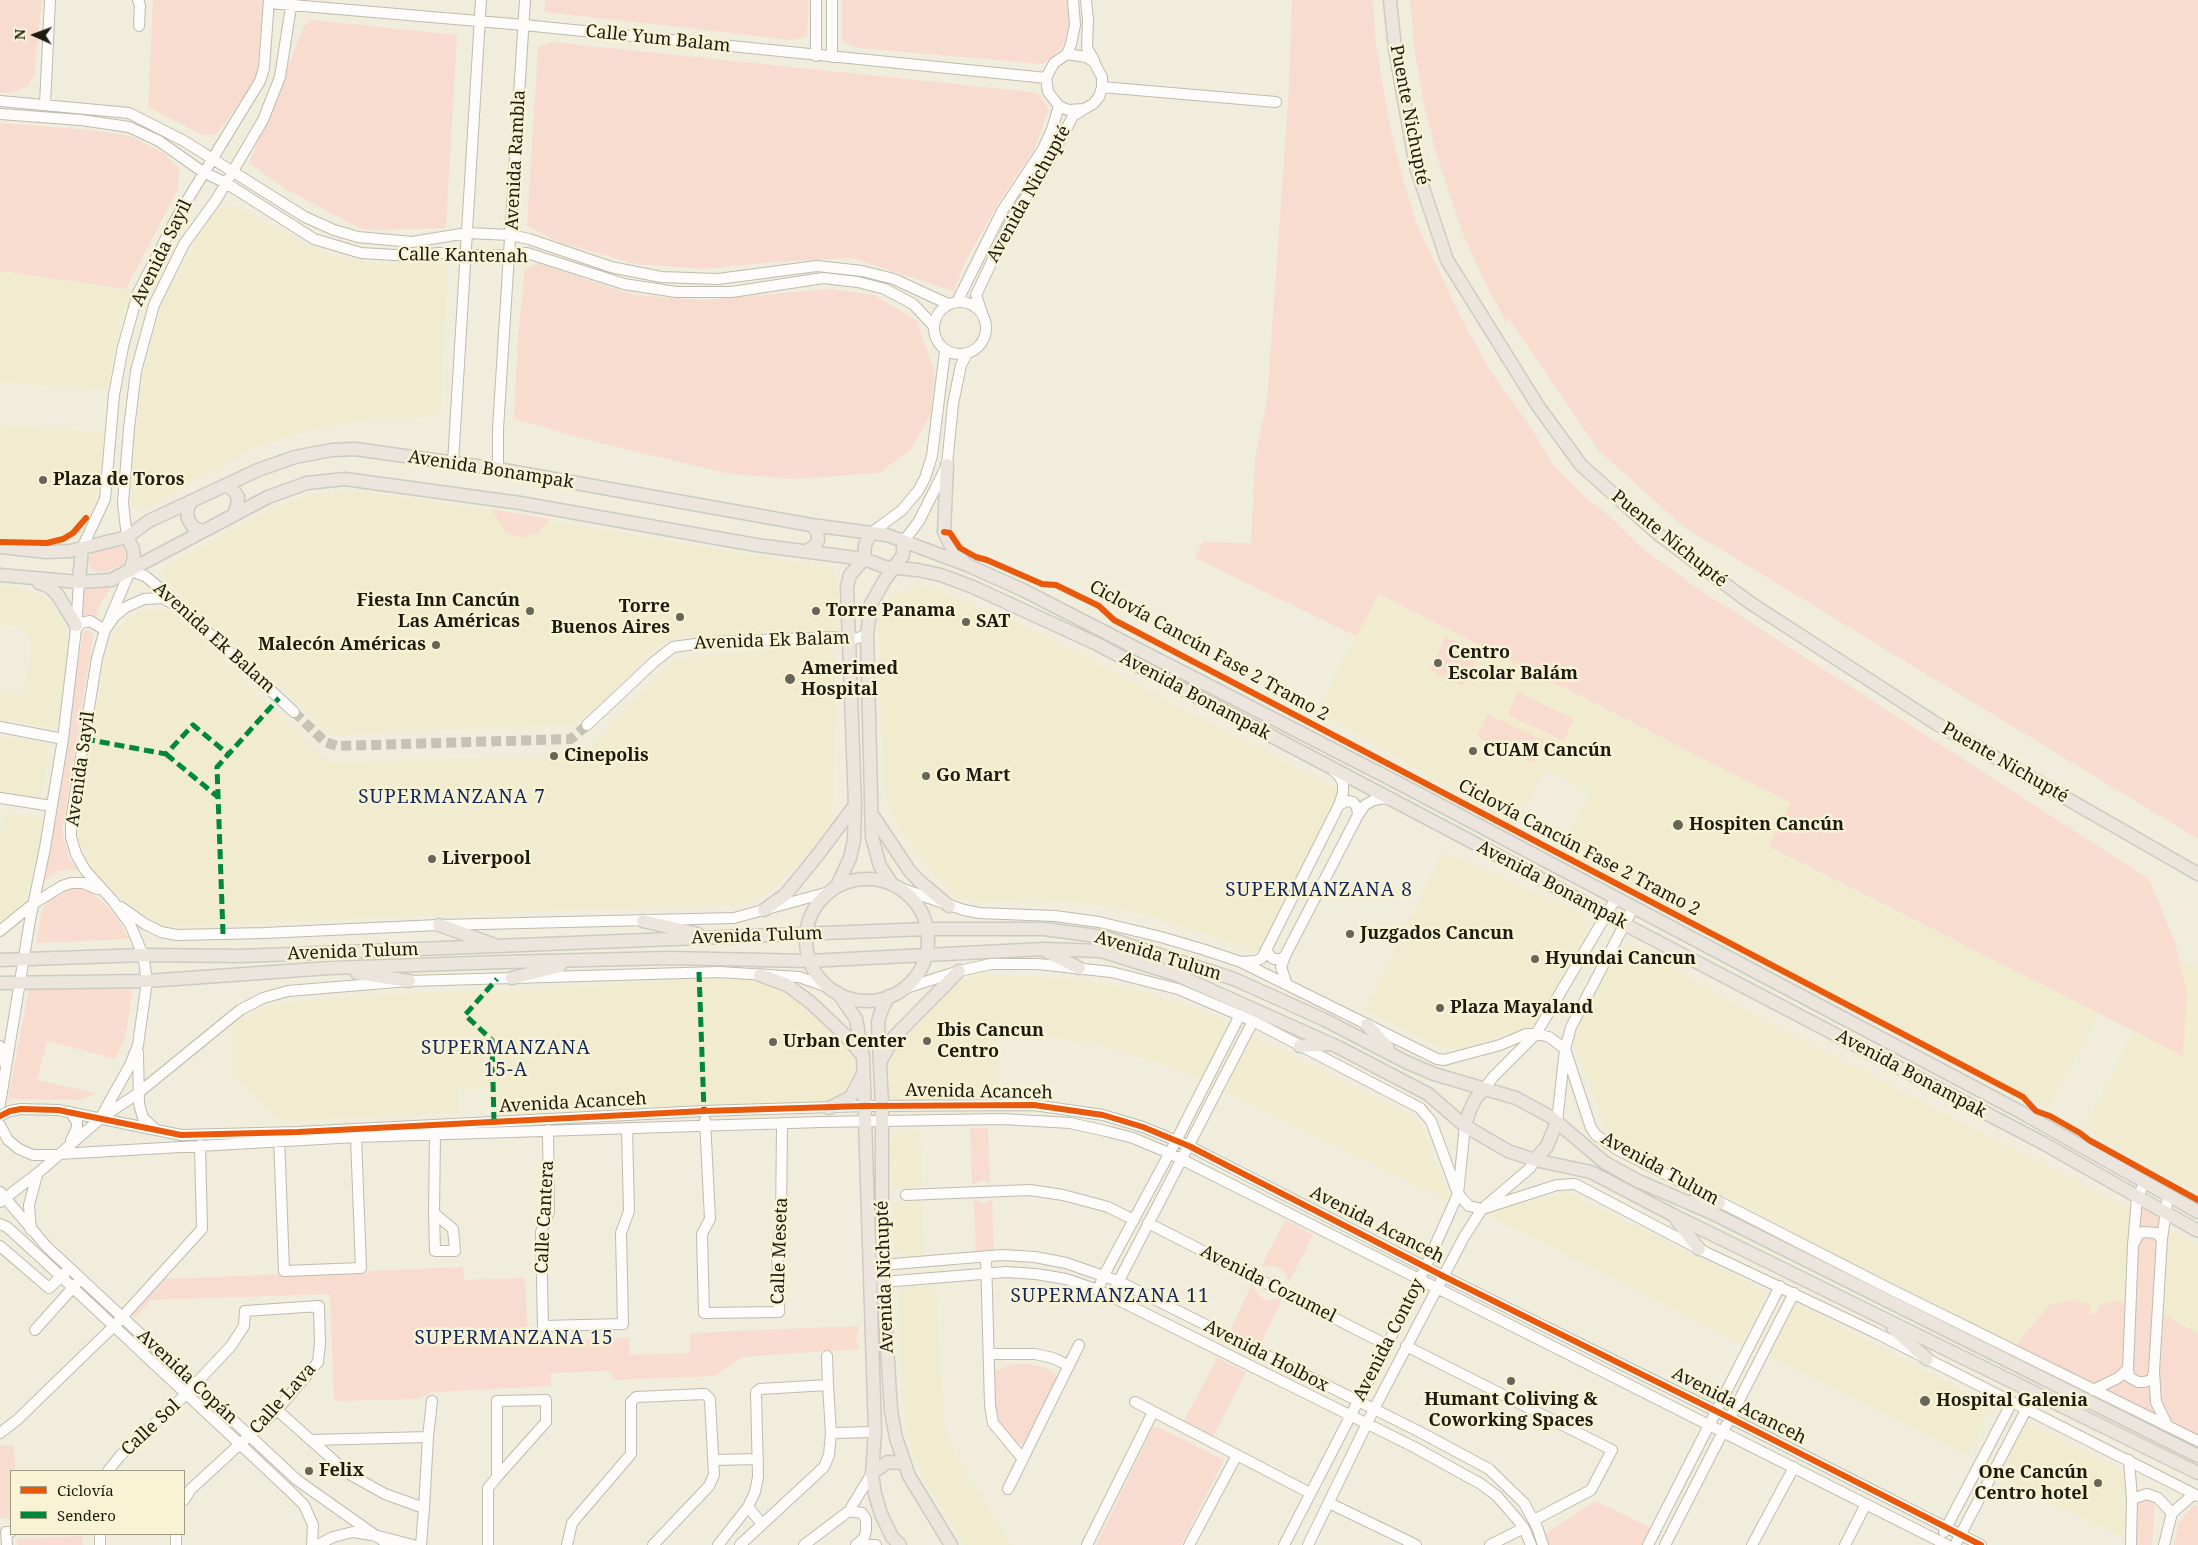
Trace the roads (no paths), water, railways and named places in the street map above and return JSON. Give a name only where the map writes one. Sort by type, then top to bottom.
[{"type":"main road","name":"Puente Nichupté","points":[[1390,0],[1395,49],[1416,167],[1446,260],[1533,398],[1580,465],[1658,534],[1749,602],[1937,724],[2198,874]]},
{"type":"main road","name":"Avenida Bonampak","points":[[127,537],[149,521],[258,470],[295,457],[332,450],[355,449],[498,469],[811,525],[872,533]]},
{"type":"main road","points":[[948,465],[944,532],[954,552],[967,565]]},
{"type":"main road","name":"Avenida Bonampak","points":[[79,582],[111,580],[268,497],[307,483],[345,479],[520,503],[756,545],[864,559]]},
{"type":"main road","points":[[226,485],[238,497],[238,506],[234,514]]},
{"type":"main road","points":[[191,502],[187,511],[188,519],[193,527],[202,531]]},
{"type":"main road","points":[[806,551],[815,546],[818,540],[817,531],[811,525]]},
{"type":"main road","points":[[809,961],[806,934],[815,908],[833,889],[850,858],[854,840],[855,805],[847,587],[850,575],[864,559],[865,545],[872,533],[903,542],[903,555],[884,581],[871,604],[867,635],[872,836],[880,864],[895,886],[916,903],[926,929],[926,955],[916,976],[903,989],[889,996],[863,1001],[833,990]]},
{"type":"main road","points":[[0,547],[46,552],[82,548],[127,537],[134,557],[130,571]]},
{"type":"main road","name":"Avenida Bonampak","points":[[903,542],[967,565],[1023,590],[1408,788],[2018,1112],[2144,1184],[2198,1212]]},
{"type":"main road","points":[[0,575],[79,582],[82,548]]},
{"type":"main road","points":[[864,559],[895,568]]},
{"type":"main road","name":"Avenida Bonampak","points":[[895,568],[941,575],[1041,617],[1097,644],[1606,915],[2043,1144],[2198,1231]]},
{"type":"main road","points":[[19,578],[48,586],[57,594],[76,627]]},
{"type":"main road","points":[[764,910],[786,894],[855,805]]},
{"type":"main road","points":[[871,813],[906,866],[918,880],[950,906]]},
{"type":"main road","points":[[833,889],[850,881],[864,878],[879,880],[895,886]]},
{"type":"main road","points":[[643,921],[708,937]]},
{"type":"main road","points":[[439,925],[502,947]]},
{"type":"main road","name":"Avenida Tulum","points":[[0,960],[143,955],[241,956],[926,929],[1044,929],[1104,937],[1234,979],[1360,1037],[1406,1062],[1434,1074],[1516,1098],[1539,1109],[1604,1162],[1636,1180],[1712,1213],[2194,1453]]},
{"type":"main road","points":[[1044,949],[1079,968]]},
{"type":"main road","name":"Avenida Tulum","points":[[0,984],[147,982],[330,968],[586,960],[669,958],[809,961],[1044,949],[1101,951],[1176,974],[1332,1044],[1428,1094],[1465,1126],[1508,1151],[1535,1160],[1591,1172],[1672,1215],[2198,1473]]},
{"type":"main road","points":[[512,978],[586,960]]},
{"type":"main road","name":"Avenida Nichupté","points":[[809,961],[817,975],[833,990],[856,1019],[863,1056],[875,1432],[872,1473],[875,1494],[881,1514],[892,1537],[900,1545]]},
{"type":"main road","points":[[330,968],[409,981]]},
{"type":"main road","points":[[880,1062],[894,1037],[959,971]]},
{"type":"main road","points":[[760,975],[787,985],[810,1002],[845,1035],[863,1056]]},
{"type":"main road","name":"Avenida Nichupté","points":[[889,996],[878,1022],[882,1105],[882,1264],[894,1430],[903,1463],[916,1491],[951,1545]]},
{"type":"main road","points":[[1368,1025],[1382,1042],[1406,1062]]},
{"type":"main road","points":[[1300,1046],[1332,1044]]},
{"type":"main road","points":[[829,1108],[851,1096],[863,1074]]},
{"type":"main road","points":[[1465,1126],[1476,1098],[1484,1089]]},
{"type":"main road","points":[[1535,1160],[1547,1146],[1557,1122]]},
{"type":"main road","points":[[1686,1202],[1714,1200],[1719,1203]]},
{"type":"main road","points":[[1672,1215],[1700,1248]]},
{"type":"main road","points":[[1884,1320],[1926,1359]]},
{"type":"main road","points":[[875,1432],[886,1434],[894,1430]]},
{"type":"main road","points":[[872,1473],[888,1462],[903,1463]]},
{"type":"street","points":[[44,104],[50,0]]},
{"type":"street","points":[[138,0],[140,26]]},
{"type":"street","points":[[453,462],[481,0]]},
{"type":"street","name":"Avenida Rambla","points":[[498,469],[498,428],[525,0]]},
{"type":"street","points":[[816,0],[816,56]]},
{"type":"street","points":[[832,0],[832,57]]},
{"type":"street","points":[[1073,0],[1075,25],[1071,44],[1067,54],[1054,63],[1046,78],[1048,92],[1059,106],[1068,110],[1084,109],[1093,104],[1099,97],[1102,87],[1102,77],[1087,48],[1086,4],[1074,11]]},
{"type":"street","name":"Calle Yum Balam","points":[[269,2],[292,2],[1046,78]]},
{"type":"street","name":"Avenida Sayil","points":[[82,548],[105,499],[114,395],[123,347],[138,293],[212,158],[260,81],[264,68],[269,2]]},
{"type":"street","name":"Avenida Sayil","points":[[127,537],[123,503],[136,371],[154,305],[184,244],[226,183],[263,120],[280,77],[292,2]]},
{"type":"street","points":[[1067,54],[1086,57],[1098,68]]},
{"type":"street","points":[[1102,87],[1276,102]]},
{"type":"street","name":"Calle Kantenah","points":[[0,101],[129,113],[184,141],[305,217],[334,230],[358,237],[412,242],[467,233],[511,235],[529,239],[611,267],[661,277],[718,279],[817,266],[862,271],[894,279],[953,303]]},
{"type":"street","name":"Avenida Nichupté","points":[[953,303],[1002,211],[1043,149],[1059,106]]},
{"type":"street","name":"Avenida Nichupté","points":[[982,313],[976,295],[1014,215],[1046,167],[1073,116],[1084,109]]},
{"type":"street","name":"Calle Kantenah","points":[[0,114],[81,120],[129,127],[159,141],[204,172],[226,183],[314,239],[362,253],[411,256],[466,254],[489,256],[527,253],[624,284],[676,292],[732,292],[823,278],[858,282],[885,289],[913,304],[933,325]]},
{"type":"street","points":[[1002,211],[1014,215]]},
{"type":"street","points":[[411,256],[412,242]]},
{"type":"street","points":[[563,265],[569,253]]},
{"type":"street","points":[[966,302],[982,313],[986,330],[984,339],[978,348],[967,354],[959,355],[945,351],[934,336],[933,325],[936,316],[953,303],[966,302]]},
{"type":"street","points":[[872,533],[902,510],[915,495],[925,478],[932,456],[945,351]]},
{"type":"street","points":[[903,542],[919,520],[948,465],[953,404],[961,365],[967,354]]},
{"type":"street","points":[[939,403],[953,404]]},
{"type":"street","points":[[110,441],[119,443],[128,440]]},
{"type":"street","points":[[110,452],[117,450],[127,451]]},
{"type":"street","name":"Avenida Sayil","points":[[130,571],[105,630],[97,658],[71,829],[76,854],[85,870],[113,901],[130,924],[143,955],[147,982],[138,1045]]},
{"type":"street","name":"Avenida Ek Balam","points":[[130,571],[145,576],[294,712]]},
{"type":"street","name":"Avenida Sayil","points":[[0,1104],[63,739],[76,627],[79,582]]},
{"type":"street","points":[[76,627],[81,623],[90,621],[105,630],[114,617],[126,607],[144,599],[163,598],[182,608]]},
{"type":"street","name":"Avenida Ek Balam","points":[[587,725],[654,662],[673,647],[710,642],[858,638],[867,635]]},
{"type":"street","points":[[0,727],[63,739]]},
{"type":"street","points":[[1241,962],[1256,961],[1262,958],[1339,805],[1343,793],[1343,784],[1340,776],[1327,766]]},
{"type":"street","points":[[0,798],[52,806]]},
{"type":"street","points":[[1287,985],[1281,967],[1285,956],[1358,815],[1365,805],[1374,800],[1384,798],[1399,804]]},
{"type":"street","points":[[855,805],[871,800]]},
{"type":"street","points":[[1339,805],[1347,801],[1353,802],[1357,807],[1358,815]]},
{"type":"street","name":"Avenida Tulum","points":[[0,931],[33,904],[71,882],[94,886],[145,924],[161,932],[177,935],[439,925],[734,918],[833,889]]},
{"type":"street","name":"Avenida Tulum","points":[[895,886],[950,906],[979,914],[1055,916],[1099,922],[1161,937],[1241,962],[1430,1057],[1444,1060],[1500,1045],[1526,1034],[1536,1034]]},
{"type":"street","points":[[1484,1089],[1492,1077],[1536,1034],[1616,898]]},
{"type":"street","points":[[1557,1122],[1565,1049],[1571,1027],[1633,908]]},
{"type":"street","points":[[1594,938],[1599,936],[1605,937],[1613,946]]},
{"type":"street","points":[[1266,948],[1274,959],[1281,959],[1285,956]]},
{"type":"street","name":"Avenida Tulum","points":[[903,989],[959,971],[991,964],[1038,964],[1111,972],[1178,989],[1253,1021],[1420,1108],[1431,1120],[1458,1194]]},
{"type":"street","name":"Avenida Tulum","points":[[100,1119],[137,1094],[240,1010],[263,998],[288,991],[409,981],[719,972],[799,977],[833,990]]},
{"type":"street","points":[[1098,1290],[1104,1275],[1176,1141],[1240,1015]]},
{"type":"street","points":[[1111,1296],[1253,1021]]},
{"type":"street","points":[[1536,1034],[1549,1037],[1565,1049]]},
{"type":"street","points":[[138,1045],[137,1094],[143,1118],[158,1131]]},
{"type":"street","points":[[1,1198],[38,1173],[100,1119],[130,1065],[138,1045]]},
{"type":"street","points":[[0,1046],[6,1075]]},
{"type":"street","name":"Avenida Tulum","points":[[1565,1049],[1591,1128],[1618,1150],[1719,1203],[2198,1441]]},
{"type":"street","name":"Avenida Acanceh","points":[[0,1125],[8,1140],[19,1149],[33,1155],[279,1137],[704,1111],[882,1105],[998,1104],[1070,1109],[1103,1115],[1143,1127],[1189,1146],[1443,1276],[1981,1545]]},
{"type":"street","name":"Avenida Acanceh","points":[[0,1116],[14,1110],[43,1109],[69,1112],[181,1135],[279,1137],[865,1121],[1002,1119],[1070,1123],[1133,1138],[1169,1153],[1419,1280],[1710,1424],[1941,1544]]},
{"type":"street","points":[[8,1140],[6,1120],[14,1110]]},
{"type":"street","name":"Calle Meseta","points":[[704,1111],[710,1219],[702,1234],[704,1313],[780,1312],[777,1248],[781,1227],[782,1123]]},
{"type":"street","points":[[61,1153],[78,1128],[77,1122],[69,1112]]},
{"type":"street","name":"Avenida Contoy","points":[[1284,1545],[1387,1345],[1426,1266],[1458,1194],[1465,1126]]},
{"type":"street","name":"Calle Cantera","points":[[548,1130],[549,1212],[541,1232],[543,1326],[623,1324],[621,1233],[629,1211],[627,1128]]},
{"type":"street","points":[[434,1213],[435,1134]]},
{"type":"street","points":[[279,1137],[284,1271],[361,1268],[356,1136]]},
{"type":"street","points":[[0,1433],[18,1420],[114,1326],[202,1229],[200,1144]]},
{"type":"street","name":"Avenida Contoy","points":[[1308,1545],[1374,1409],[1464,1236],[1482,1209],[1530,1168],[1535,1160]]},
{"type":"street","points":[[31,1230],[30,1200],[38,1173]]},
{"type":"street","points":[[1458,1194],[1468,1206],[1482,1209],[1557,1185],[1575,1184],[2196,1495],[2172,1513],[2164,1545]]},
{"type":"street","points":[[2144,1184],[2137,1198],[2133,1245],[2128,1368],[2129,1377],[2138,1382],[2152,1379],[2154,1371]]},
{"type":"street","points":[[906,1195],[983,1190],[1030,1190],[1064,1195],[1108,1207],[1134,1220]]},
{"type":"street","points":[[2167,1425],[2156,1402],[2154,1371],[2162,1239],[2168,1196]]},
{"type":"street","name":"Avenida Copán","points":[[1,1198],[70,1268],[250,1436],[314,1493],[389,1545]]},
{"type":"street","name":"Avenida Cozumel","points":[[1148,1223],[1387,1345]]},
{"type":"street","name":"Avenida Copán","points":[[0,1224],[7,1227],[114,1326],[304,1506],[313,1525],[312,1545]]},
{"type":"street","points":[[2133,1245],[2139,1234],[2143,1232],[2156,1233],[2162,1239]]},
{"type":"street","points":[[0,1246],[49,1288],[70,1268]]},
{"type":"street","points":[[986,1257],[990,1405],[993,1423],[1023,1458]]},
{"type":"street","name":"Avenida Holbox","points":[[882,1264],[986,1257],[1034,1257],[1066,1263],[1104,1275],[1374,1409],[1489,1469],[1524,1503],[1534,1520],[1543,1545]]},
{"type":"street","name":"Avenida Holbox","points":[[883,1282],[987,1273],[1036,1274],[1066,1279],[1098,1290],[1350,1417],[1414,1447],[1481,1484],[1497,1496],[1524,1528],[1531,1545]]},
{"type":"street","points":[[35,1330],[81,1278]]},
{"type":"street","points":[[1648,1545],[1780,1286]]},
{"type":"street","points":[[1665,1545],[1794,1293]]},
{"type":"street","name":"Calle Lava","points":[[195,1385],[231,1346],[244,1326],[245,1311],[319,1306],[320,1344],[318,1362],[277,1410],[241,1445]]},
{"type":"street","points":[[1008,1490],[1080,1345]]},
{"type":"street","points":[[1406,1346],[1612,1450],[1591,1490],[1534,1520]]},
{"type":"street","points":[[989,1354],[1035,1354],[1053,1358],[1069,1366]]},
{"type":"street","points":[[740,1545],[824,1467],[829,1455],[831,1433],[827,1356]]},
{"type":"street","points":[[2093,1390],[2118,1378],[2128,1368]]},
{"type":"street","name":"Calle Sol","points":[[109,1470],[120,1456],[195,1385]]},
{"type":"street","points":[[718,1545],[748,1507],[755,1492],[758,1477],[756,1392],[760,1389],[828,1385]]},
{"type":"street","points":[[567,1545],[572,1523],[631,1454],[631,1402],[636,1397],[705,1394],[710,1399],[714,1475],[709,1486],[653,1545]]},
{"type":"street","points":[[488,1545],[488,1488],[498,1477],[546,1422],[546,1400],[497,1401],[498,1477]]},
{"type":"street","points":[[421,1545],[432,1402]]},
{"type":"street","points":[[1134,1402],[1310,1493]]},
{"type":"street","points":[[1941,1544],[1947,1528],[2012,1402]]},
{"type":"street","points":[[277,1410],[349,1474],[385,1494],[424,1508]]},
{"type":"street","points":[[1955,1545],[2026,1410]]},
{"type":"street","points":[[1087,1545],[1153,1412]]},
{"type":"street","points":[[831,1433],[875,1432]]},
{"type":"street","points":[[312,1440],[428,1437]]},
{"type":"street","points":[[185,1499],[192,1489],[241,1445]]},
{"type":"street","points":[[1189,1545],[1237,1455]]},
{"type":"street","points":[[714,1460],[758,1459]]},
{"type":"street","points":[[2129,1460],[2132,1498],[2131,1545]]},
{"type":"street","points":[[1752,1545],[1794,1467]]},
{"type":"street","points":[[804,1545],[850,1510],[872,1473]]},
{"type":"street","points":[[2132,1498],[2147,1494],[2158,1498],[2172,1513]]},
{"type":"street","points":[[1329,1503],[1404,1543],[1416,1545]]},
{"type":"street","points":[[1845,1545],[1866,1504]]},
{"type":"street","points":[[748,1507],[762,1524]]},
{"type":"street","points":[[850,1510],[862,1513],[866,1519],[864,1538],[856,1545]]},
{"type":"street","points":[[1490,1545],[1524,1528]]},
{"type":"street","points":[[7,1545],[6,1532],[10,1532]]},
{"type":"street","points":[[318,1545],[343,1533],[378,1536],[414,1545]]},
{"type":"street","points":[[856,1545],[876,1545]]},
{"type":"tunnel","points":[[294,712],[325,742],[337,746],[571,739],[587,725]]},
{"type":"place","name":"Plaza de Toros","points":[[43,480]]},
{"type":"place","name":"Fiesta Inn Cancún Las Américas","points":[[530,611]]},
{"type":"place","name":"Torre Panama","points":[[816,611]]},
{"type":"place","name":"Torre Buenos Aires","points":[[680,617]]},
{"type":"place","name":"SAT","points":[[966,622]]},
{"type":"place","name":"Malecón Américas","points":[[436,645]]},
{"type":"place","name":"Centro Escolar Balám","points":[[1438,663]]},
{"type":"place","name":"Amerimed Hospital","points":[[790,679]]},
{"type":"place","name":"CUAM Cancún","points":[[1473,751]]},
{"type":"place","name":"Cinepolis","points":[[554,756]]},
{"type":"place","name":"Go Mart","points":[[926,776]]},
{"type":"place","name":"Hospiten Cancún","points":[[1678,825]]},
{"type":"place","name":"Liverpool","points":[[432,859]]},
{"type":"place","name":"Juzgados Cancun","points":[[1350,934]]},
{"type":"place","name":"Hyundai Cancun","points":[[1535,959]]},
{"type":"place","name":"Plaza Mayaland","points":[[1440,1008]]},
{"type":"place","name":"Ibis Cancun Centro","points":[[927,1041]]},
{"type":"place","name":"Urban Center","points":[[773,1042]]},
{"type":"place","name":"Humant Coliving & Coworking Spaces","points":[[1511,1381]]},
{"type":"place","name":"Hospital Galenia","points":[[1925,1401]]},
{"type":"place","name":"Felix","points":[[309,1471]]},
{"type":"place","name":"One Cancún Centro hotel","points":[[2098,1483]]},
{"type":"district","name":"SUPERMANZANA 7","points":[[452,798]]},
{"type":"district","name":"SUPERMANZANA 8","points":[[1319,891]]},
{"type":"district","name":"SUPERMANZANA 15-A","points":[[506,1060]]},
{"type":"district","name":"SUPERMANZANA 11","points":[[1110,1297]]},
{"type":"district","name":"SUPERMANZANA 15","points":[[514,1339]]}]
